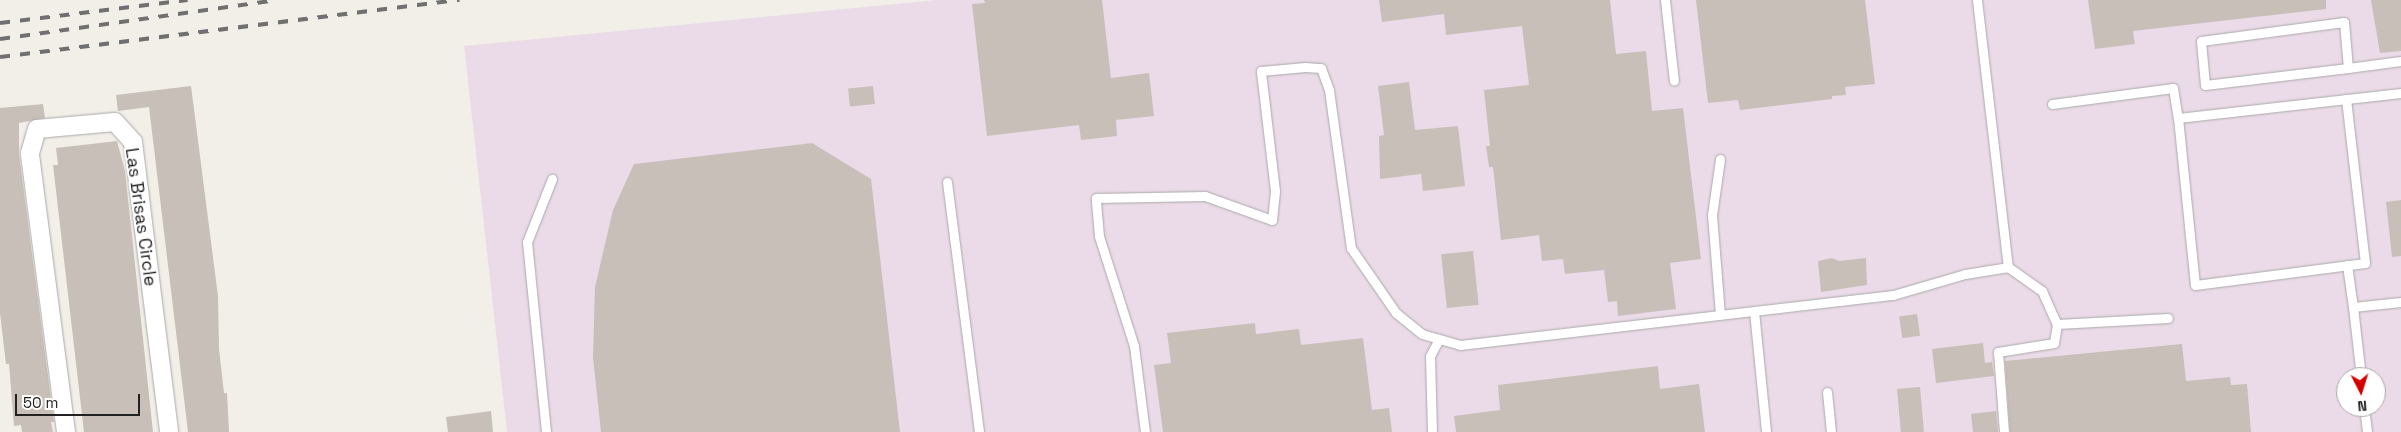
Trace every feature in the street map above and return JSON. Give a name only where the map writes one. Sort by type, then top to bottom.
[{"type":"street","name":"Las Brisas Circle","points":[[66,432],[30,153],[37,129],[115,122],[133,142],[169,432]]},
{"type":"lane","points":[[1665,0],[1674,81]]},
{"type":"lane","points":[[1978,0],[2008,267]]},
{"type":"lane","points":[[2348,68],[2344,22],[2201,41],[2205,85],[2348,68],[2401,61]]},
{"type":"lane","points":[[1145,432],[1134,346],[1099,236],[1096,198],[1205,196],[1272,220],[1275,191],[1261,72],[1321,68],[1329,90],[1351,248],[1396,313],[1422,334],[1460,346],[1894,295],[1966,274],[2008,267],[2042,291],[2057,324],[2054,342],[1998,352],[2004,432]]},
{"type":"lane","points":[[2052,104],[2174,88],[2195,285],[2365,263],[2346,99]]},
{"type":"lane","points":[[2178,118],[2401,93]]},
{"type":"lane","points":[[1720,159],[1712,215],[1720,315]]},
{"type":"lane","points":[[546,432],[527,242],[552,179]]},
{"type":"lane","points":[[947,182],[979,432]]},
{"type":"lane","points":[[2347,265],[2359,367]]},
{"type":"lane","points":[[2353,308],[2401,302]]},
{"type":"lane","points":[[1754,311],[1766,432]]},
{"type":"lane","points":[[2057,324],[2168,318]]},
{"type":"lane","points":[[1432,432],[1430,356],[1439,339]]},
{"type":"lane","points":[[1828,392],[1831,432]]},
{"type":"lane","points":[[2365,417],[2366,432]]},
{"type":"shaded area","points":[[937,0],[2401,0],[2401,432],[507,432],[464,46]]},
{"type":"building","points":[[984,0],[1102,0],[1111,78],[1149,73],[1154,116],[1116,120],[1117,136],[1081,140],[1079,125],[987,136],[972,4],[985,3]]},
{"type":"building","points":[[1379,0],[1610,0],[1616,54],[1646,51],[1652,111],[1683,108],[1701,259],[1670,263],[1676,309],[1618,316],[1617,301],[1608,302],[1604,270],[1565,274],[1563,259],[1542,261],[1539,235],[1501,240],[1493,167],[1489,167],[1486,146],[1490,146],[1484,90],[1529,85],[1522,26],[1446,35],[1444,14],[1382,22]]},
{"type":"building","points":[[1696,0],[1865,0],[1875,84],[1845,87],[1846,95],[1832,96],[1832,99],[1740,110],[1738,100],[1708,103]]},
{"type":"building","points":[[2088,0],[2326,0],[2326,9],[2133,31],[2135,44],[2095,49]]},
{"type":"building","points":[[2371,0],[2401,0],[2401,51],[2380,53]]},
{"type":"building","points":[[1409,82],[1415,130],[1458,126],[1465,186],[1423,191],[1421,174],[1380,179],[1379,136],[1384,135],[1378,86]]},
{"type":"building","points":[[191,86],[218,296],[219,349],[224,393],[227,393],[229,432],[188,432],[149,107],[118,111],[116,95]]},
{"type":"building","points":[[873,86],[875,104],[850,107],[848,89]]},
{"type":"building","points":[[43,104],[45,118],[19,123],[19,154],[54,422],[51,422],[53,432],[22,432],[21,425],[14,426],[9,364],[6,364],[0,313],[0,108]]},
{"type":"building","points":[[117,141],[125,171],[153,432],[84,432],[53,165],[58,165],[56,148]]},
{"type":"building","points":[[812,143],[871,179],[900,432],[601,432],[593,357],[595,287],[613,210],[634,164]]},
{"type":"building","points":[[2401,200],[2401,256],[2392,257],[2386,202]]},
{"type":"building","points":[[1473,251],[1479,305],[1447,308],[1441,254]]},
{"type":"building","points":[[1832,258],[1839,261],[1866,258],[1867,285],[1821,292],[1818,261]]},
{"type":"building","points":[[1917,314],[1920,336],[1902,338],[1899,317]]},
{"type":"building","points":[[1255,323],[1256,334],[1299,329],[1301,345],[1363,338],[1372,410],[1389,408],[1392,432],[1163,432],[1154,365],[1171,363],[1167,333]]},
{"type":"building","points":[[1983,343],[1985,363],[1992,362],[1994,376],[1936,383],[1932,349]]},
{"type":"building","points":[[2182,344],[2186,381],[2230,377],[2231,385],[2247,384],[2251,432],[2010,432],[2005,361]]},
{"type":"building","points":[[1658,366],[1660,389],[1699,384],[1705,432],[1456,432],[1454,416],[1500,410],[1498,385]]},
{"type":"building","points":[[1920,387],[1924,432],[1901,432],[1897,389]]},
{"type":"building","points":[[491,411],[493,432],[448,432],[446,417]]},
{"type":"building","points":[[1996,411],[1998,432],[1973,432],[1971,414]]},
{"type":"railway","points":[[0,23],[188,0]]},
{"type":"railway","points":[[0,39],[276,0]]},
{"type":"railway","points":[[0,57],[459,0]]}]
